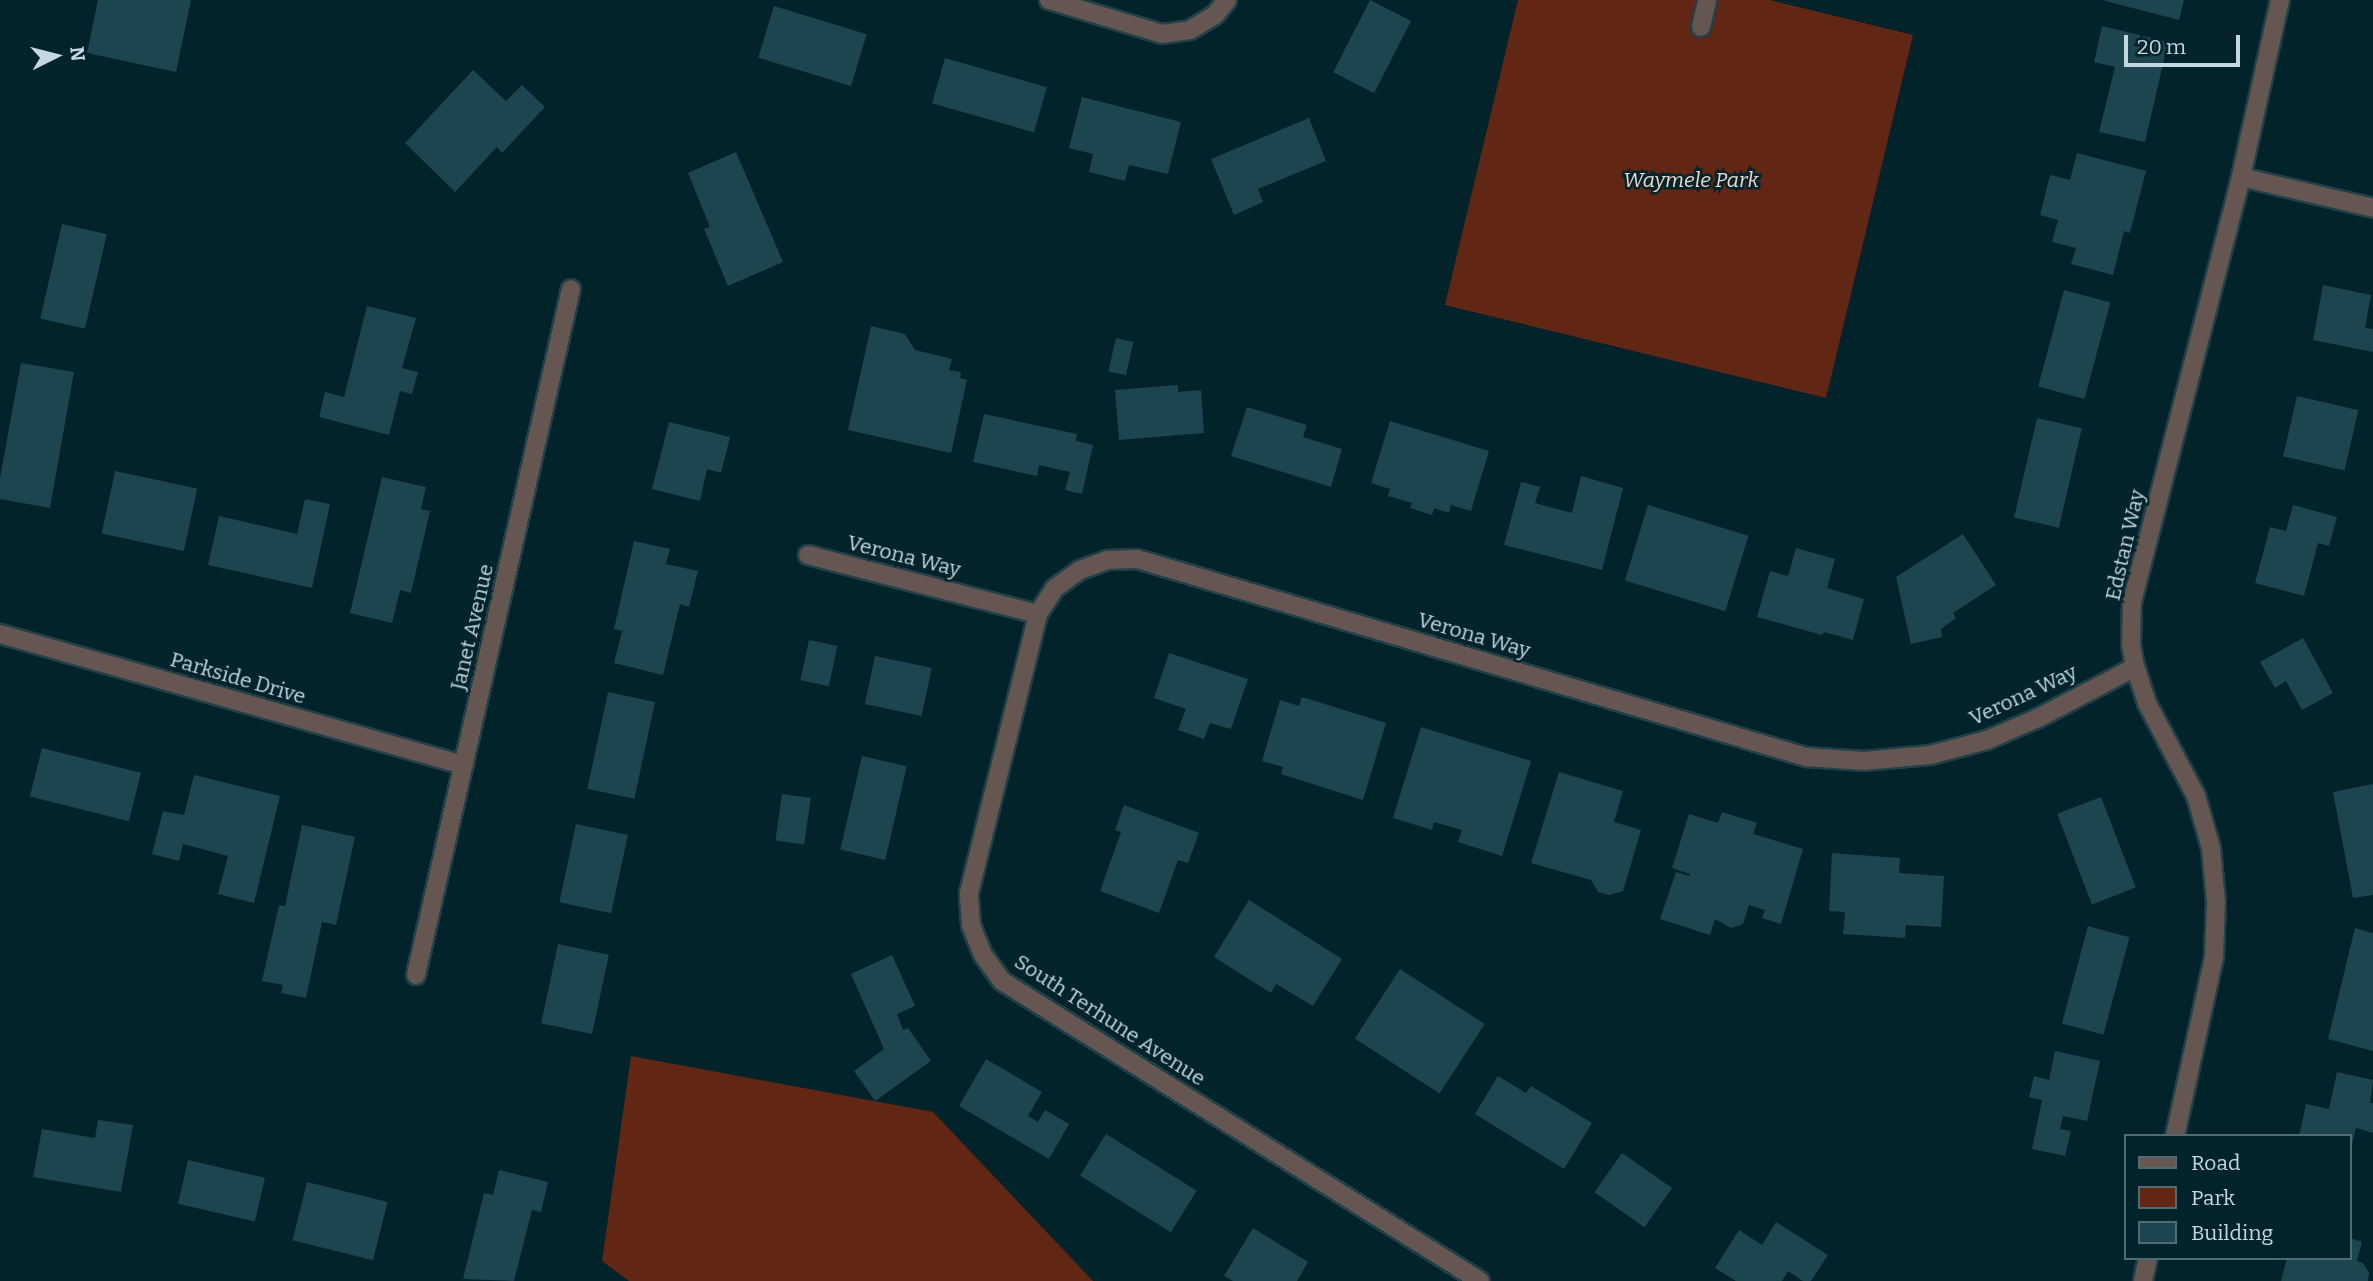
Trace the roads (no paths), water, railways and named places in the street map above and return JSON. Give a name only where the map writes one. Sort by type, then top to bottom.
[{"type":"street","points":[[1049,0],[1162,34],[1190,30],[1215,15],[1227,0]]},
{"type":"street","points":[[1701,27],[1707,0]]},
{"type":"street","name":"Edstan Way","points":[[2175,1134],[2214,957],[2217,902],[2211,848],[2196,796],[2147,704],[2135,667],[2132,602],[2241,177],[2280,0]]},
{"type":"street","points":[[2241,177],[2373,208]]},
{"type":"street","name":"Janet Avenue","points":[[416,975],[571,289]]},
{"type":"street","name":"Verona Way","points":[[808,555],[1038,614],[1055,588],[1080,570],[1108,560],[1137,559],[1806,757],[1864,761],[1930,755],[1987,740],[2038,718],[2135,667]]},
{"type":"street","name":"South Terhune Avenue","points":[[1038,614],[969,893],[971,925],[983,955],[1002,981],[1480,1281]]},
{"type":"street","name":"Parkside Drive","points":[[0,634],[464,765]]},
{"type":"street","points":[[2143,1281],[2148,1260]]},
{"type":"park label","name":"Waymele Park","points":[[1691,180]]}]
